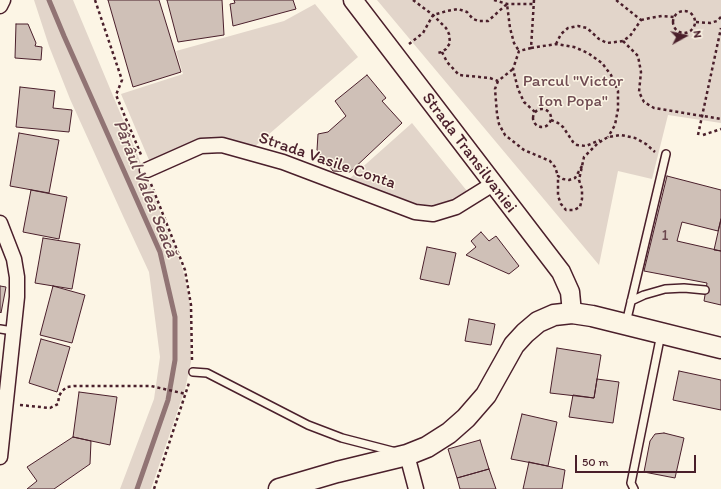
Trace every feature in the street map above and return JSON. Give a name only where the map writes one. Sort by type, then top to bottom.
[{"type":"main road","points":[[279,489],[337,472],[408,455],[427,447],[449,433],[466,418],[486,395],[514,345],[525,333],[538,322],[554,316],[572,312],[721,348]]},
{"type":"street","points":[[0,6],[3,0]]},
{"type":"street","name":"Strada Transilvaniei","points":[[353,0],[561,272],[570,292],[572,312]]},
{"type":"street","name":"Strada Vasile Conta","points":[[147,170],[201,146],[222,145],[283,162],[415,212],[433,214],[456,207],[493,184]]},
{"type":"street","points":[[0,222],[4,244],[14,259],[17,277],[17,297],[7,330],[6,403],[0,457]]},
{"type":"street","points":[[408,455],[416,489]]},
{"type":"lane","points":[[626,325],[666,154]]},
{"type":"lane","points":[[631,301],[644,294],[665,289],[684,288],[705,290]]},
{"type":"lane","points":[[634,489],[631,483],[661,334]]},
{"type":"lane","points":[[193,372],[207,373],[308,425],[328,433],[408,455]]},
{"type":"path","points":[[95,0],[122,80],[116,95],[147,170],[184,270],[191,305],[193,372],[154,489]]},
{"type":"path","points":[[413,0],[433,15],[446,28],[449,34],[450,43],[446,49],[437,53]]},
{"type":"path","points":[[494,0],[507,4],[533,4]]},
{"type":"path","points":[[531,48],[534,0]]},
{"type":"path","points":[[616,0],[641,20]]},
{"type":"path","points":[[409,44],[423,33],[433,15],[458,10],[467,12],[473,19],[479,22],[488,21],[507,4]]},
{"type":"path","points":[[507,4],[510,28],[514,43],[519,51],[513,70],[518,90],[524,102],[535,112]]},
{"type":"path","points":[[687,10],[693,14],[696,22],[693,28],[684,33],[675,28],[673,20],[679,11],[687,10]]},
{"type":"path","points":[[556,44],[561,34],[568,28],[578,26],[587,28],[599,39],[607,43],[624,41],[630,36],[641,20],[662,16],[674,17]]},
{"type":"path","points":[[696,22],[710,23],[717,21],[721,17]]},
{"type":"path","points":[[698,135],[721,29]]},
{"type":"path","points":[[624,41],[638,56],[641,72],[639,92],[644,102],[654,108],[721,118]]},
{"type":"path","points":[[513,70],[498,81],[495,89],[499,124],[506,135],[524,150],[550,161],[558,176],[558,192],[561,204],[566,210],[574,210],[580,207],[582,199],[582,189],[579,180],[584,157],[598,143],[608,137],[615,125],[618,109],[618,91],[611,75],[602,63],[588,53],[574,47],[556,44],[519,51]]},
{"type":"path","points":[[442,52],[447,62],[459,75],[490,78],[498,81]]},
{"type":"path","points":[[540,109],[546,110],[550,114],[551,120],[548,125],[542,127],[536,125],[533,118],[535,112],[540,109]]},
{"type":"path","points":[[551,120],[563,127],[573,142],[577,145],[586,146],[608,137],[621,135],[635,138],[646,144],[655,152],[666,154]]},
{"type":"path","points":[[703,135],[721,129]]},
{"type":"path","points":[[558,176],[569,180],[575,178],[582,166]]},
{"type":"path","points":[[6,403],[50,408],[58,404],[59,396],[67,387],[151,386],[186,394]]},
{"type":"green space","points":[[34,0],[73,0],[134,146],[183,270],[190,305],[191,362],[185,389],[151,489],[120,489],[154,399],[160,357],[149,272],[70,99],[49,46]]},
{"type":"green space","name":"Parcul \"Victor Ion Popa\"","points":[[377,0],[721,0],[721,123],[668,115],[652,179],[618,171],[599,265]]},
{"type":"green space","points":[[315,4],[358,57],[253,148],[200,142],[149,160],[121,94],[183,74],[176,51],[284,21]]},
{"type":"green space","points":[[412,123],[467,191],[438,207],[415,205],[348,180]]},
{"type":"building","points":[[108,0],[159,0],[181,72],[133,87]]},
{"type":"building","points":[[167,0],[222,0],[224,35],[178,42]]},
{"type":"building","points":[[234,0],[293,0],[296,9],[233,26],[230,4],[235,3]]},
{"type":"building","points":[[16,24],[28,24],[36,43],[35,46],[42,47],[41,60],[15,58]]},
{"type":"building","points":[[367,75],[386,98],[382,101],[402,123],[350,172],[333,171],[317,150],[318,134],[328,132],[346,116],[335,101]]},
{"type":"building","points":[[20,87],[55,91],[53,108],[72,110],[69,132],[16,127]]},
{"type":"building","points":[[19,133],[59,140],[49,193],[10,186]]},
{"type":"building","points":[[667,176],[721,190],[721,219],[718,231],[682,222],[677,241],[721,251],[721,305],[704,301],[707,283],[644,271]]},
{"type":"building","points":[[31,190],[67,197],[59,239],[23,232]]},
{"type":"building","points":[[721,219],[721,251],[714,250]]},
{"type":"building","points":[[481,232],[489,241],[496,236],[519,266],[509,274],[466,255],[476,247],[471,241]]},
{"type":"building","points":[[43,238],[80,244],[72,289],[35,283]]},
{"type":"building","points":[[427,247],[456,253],[449,285],[420,279]]},
{"type":"building","points":[[0,286],[6,287],[1,313],[0,312]]},
{"type":"building","points":[[53,286],[85,295],[72,343],[40,335]]},
{"type":"building","points":[[469,319],[495,324],[491,345],[465,341]]},
{"type":"building","points":[[41,339],[70,347],[57,392],[29,383]]},
{"type":"building","points":[[557,348],[601,355],[594,398],[550,393]]},
{"type":"building","points":[[679,371],[721,380],[721,410],[673,400]]},
{"type":"building","points":[[597,379],[619,382],[613,423],[569,417],[573,395],[594,398]]},
{"type":"building","points":[[79,392],[117,397],[110,445],[73,437]]},
{"type":"building","points":[[522,414],[557,422],[548,466],[511,459]]},
{"type":"building","points":[[664,433],[684,438],[675,478],[644,472],[650,441],[655,434]]},
{"type":"building","points":[[73,437],[91,441],[90,464],[54,489],[27,489],[37,481],[27,467]]},
{"type":"building","points":[[480,440],[489,469],[457,478],[448,449]]},
{"type":"building","points":[[529,462],[565,470],[562,489],[523,489]]},
{"type":"building","points":[[489,469],[496,489],[460,489],[457,478]]},
{"type":"waterway","name":"Pârâul Valea Seacă","points":[[49,0],[160,252],[175,317],[175,360],[168,400],[137,489]]}]
